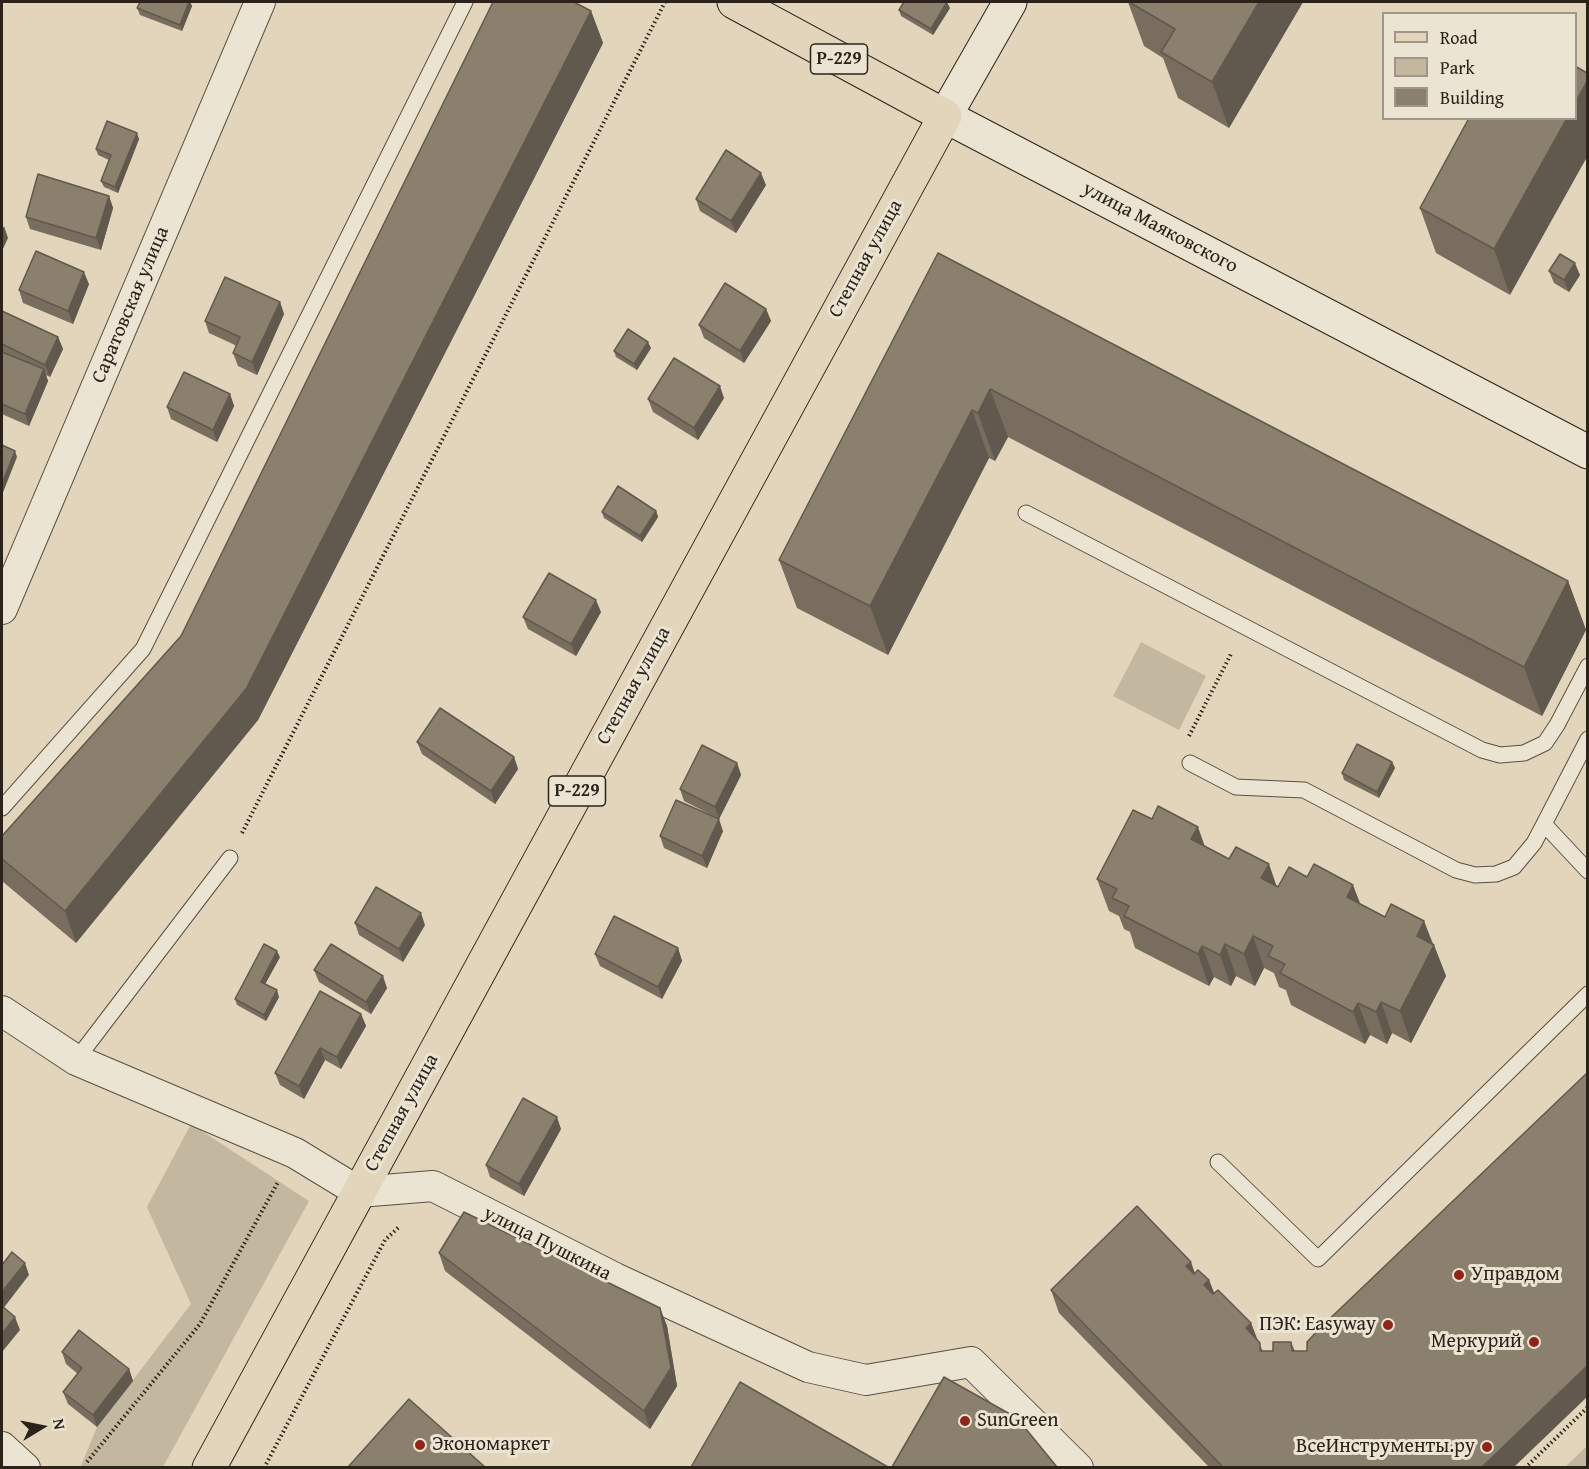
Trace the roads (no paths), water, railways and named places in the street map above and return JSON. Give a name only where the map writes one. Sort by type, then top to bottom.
[{"type":"main road","name":"улица Маяковского","points":[[734,2],[945,116],[1587,452]]},
{"type":"main road","name":"Степная улица","points":[[209,1467],[945,116],[1010,2]]},
{"type":"street","name":"Саратовская улица","points":[[2,609],[260,2]]},
{"type":"street","points":[[2,1011],[76,1060],[295,1153],[359,1192]]},
{"type":"street","name":"улица Пушкина","points":[[359,1192],[433,1186],[615,1278],[808,1367],[866,1380],[970,1362],[1078,1467]]},
{"type":"street","points":[[2,1447],[25,1467]]},
{"type":"lane","points":[[2,808],[143,649],[465,2]]},
{"type":"lane","points":[[1026,513],[1482,750],[1500,755],[1524,753],[1545,743],[1557,725],[1587,666]]},
{"type":"lane","points":[[1190,763],[1236,787],[1304,790],[1456,870],[1475,875],[1496,874],[1514,867],[1534,843],[1587,740]]},
{"type":"lane","points":[[1544,824],[1587,871]]},
{"type":"lane","points":[[76,1060],[230,858]]},
{"type":"lane","points":[[1218,1162],[1318,1259],[1587,994]]},
{"type":"place","name":"Управдом","points":[[1459,1275]]},
{"type":"place","name":"ПЭК: Easyway","points":[[1388,1325]]},
{"type":"place","name":"Меркурий","points":[[1534,1342]]},
{"type":"place","name":"SunGreen","points":[[965,1421]]},
{"type":"place","name":"Экономаркет","points":[[420,1445]]},
{"type":"place","name":"ВсеИнструменты.ру","points":[[1487,1447]]}]
